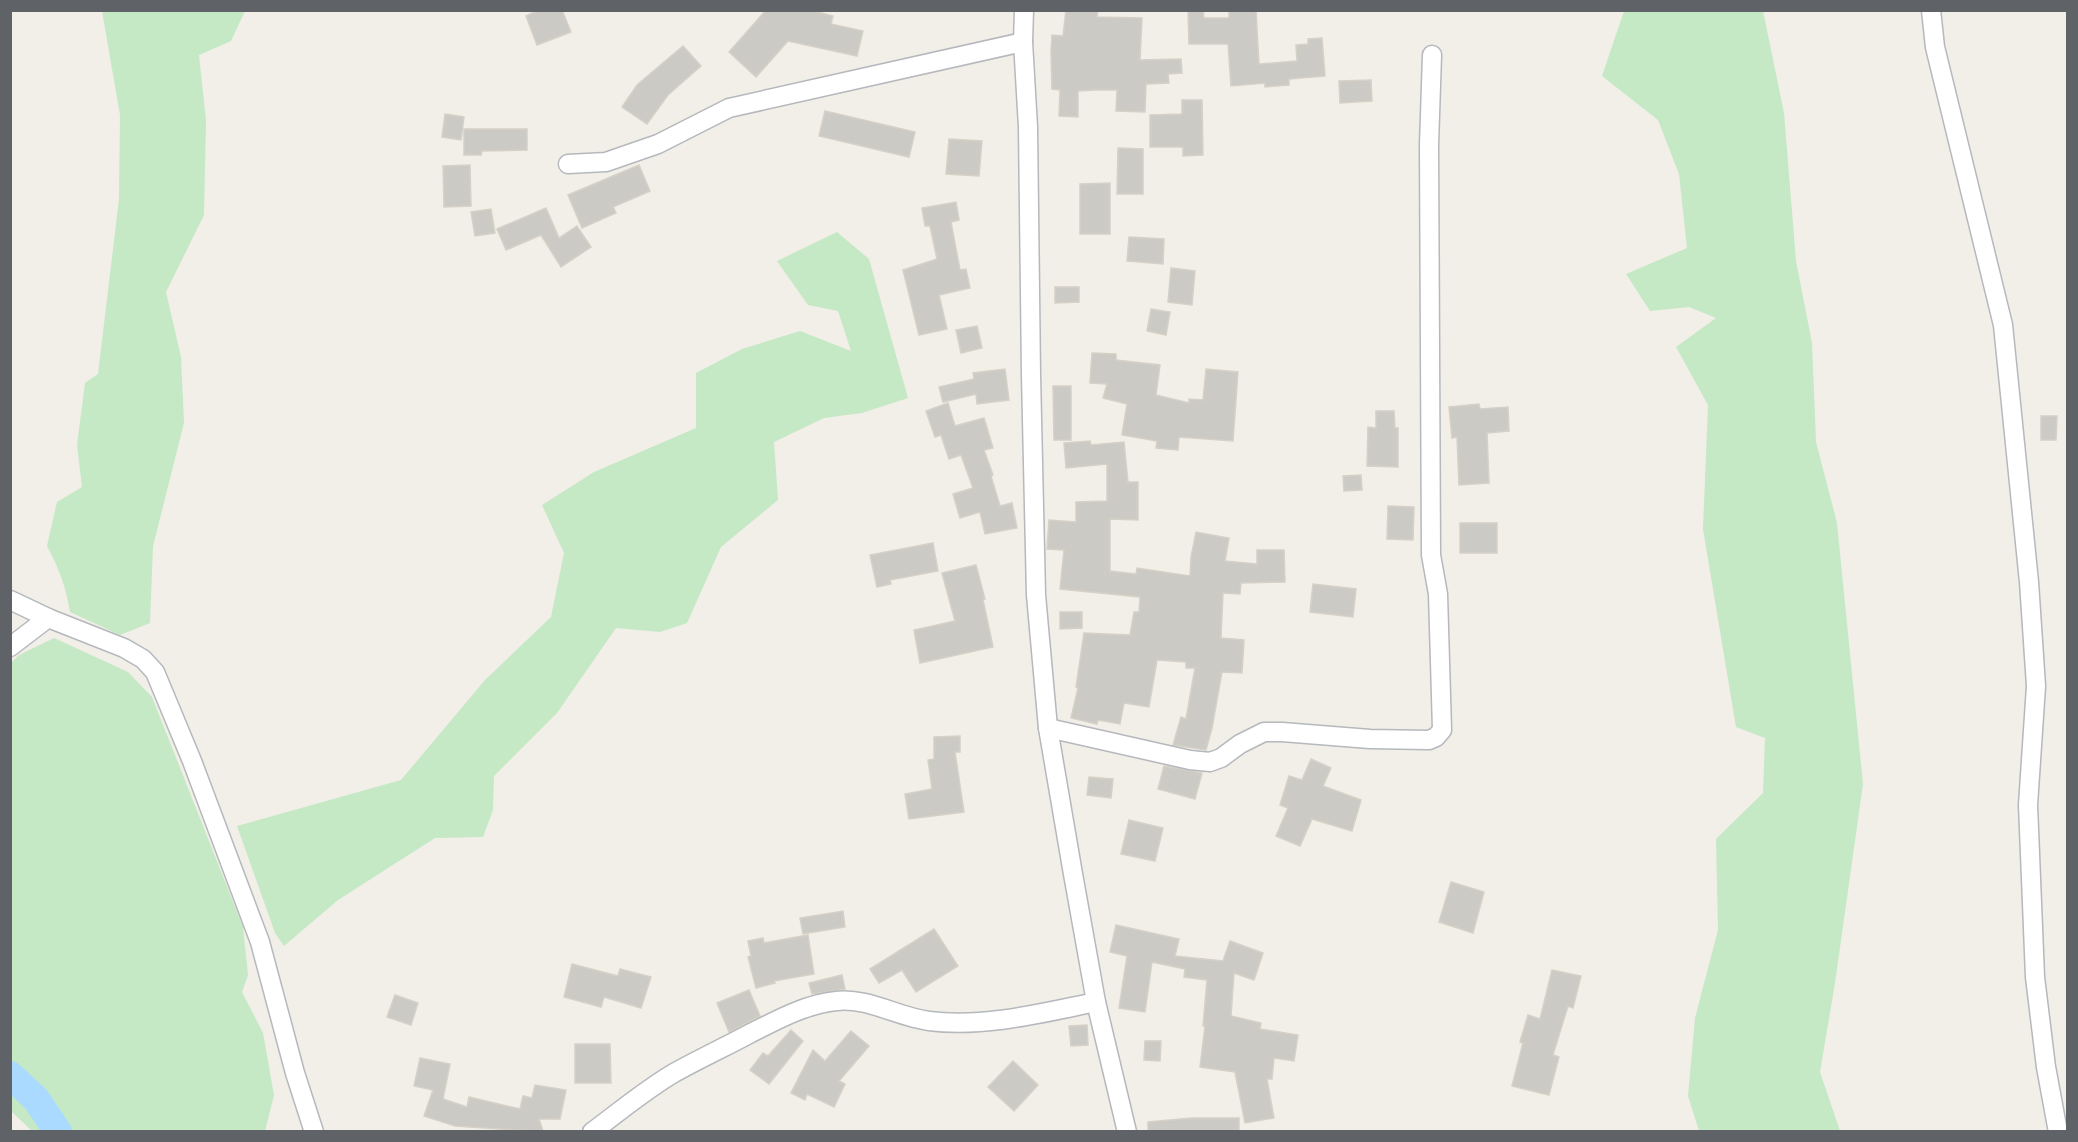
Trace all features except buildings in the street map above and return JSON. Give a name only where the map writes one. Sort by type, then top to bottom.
[{"type":"street","points":[[1024,10],[1036,595],[1048,728],[1096,1002],[1127,1131]]},
{"type":"street","points":[[1931,10],[1935,47],[2003,325],[2030,582],[2036,686],[2028,805],[2035,977],[2046,1067],[2058,1131]]},
{"type":"street","points":[[568,165],[606,162],[658,144],[729,108],[1023,42]]},
{"type":"street","points":[[1048,728],[1190,760],[1210,762],[1221,758],[1240,744],[1264,732],[1370,739],[1429,740],[1436,737],[1442,730],[1438,594],[1431,555],[1429,145],[1432,55]]},
{"type":"street","points":[[10,600],[48,618],[124,648],[143,659],[155,672],[192,761],[256,932],[295,1072],[315,1131]]},
{"type":"street","points":[[10,647],[48,618]]},
{"type":"street","points":[[592,1131],[672,1074],[763,1027],[805,1008],[823,1003],[836,1000],[852,1001],[926,1020],[965,1023],[1047,1012],[1096,1002]]},
{"type":"green space","points":[[102,11],[245,11],[231,41],[199,55],[206,121],[204,215],[166,292],[181,357],[184,423],[153,546],[150,623],[120,635],[70,612],[61,578],[47,546],[57,502],[82,487],[77,445],[85,383],[98,374],[119,199],[120,115]]},
{"type":"green space","points":[[1624,11],[1763,11],[1784,113],[1796,261],[1812,343],[1816,442],[1837,523],[1863,784],[1820,1072],[1840,1131],[1699,1131],[1688,1096],[1695,1018],[1718,930],[1716,839],[1763,793],[1765,738],[1736,727],[1703,529],[1708,405],[1676,347],[1716,318],[1689,307],[1650,311],[1626,274],[1687,248],[1679,174],[1658,120],[1602,76]]},
{"type":"green space","points":[[837,232],[869,259],[908,398],[862,413],[824,418],[774,442],[778,500],[721,547],[687,623],[660,632],[616,628],[557,713],[494,776],[493,810],[483,837],[435,838],[338,900],[284,946],[275,933],[237,826],[401,780],[485,680],[551,617],[564,553],[542,505],[594,472],[696,428],[696,373],[742,349],[800,331],[851,351],[838,311],[808,305],[777,261]]},
{"type":"green space","points":[[54,638],[128,672],[152,697],[243,927],[248,975],[242,992],[263,1033],[274,1095],[265,1131],[32,1131],[11,1111],[11,663],[19,655]]},
{"type":"waterway","points":[[10,1075],[36,1099],[58,1132]]}]
